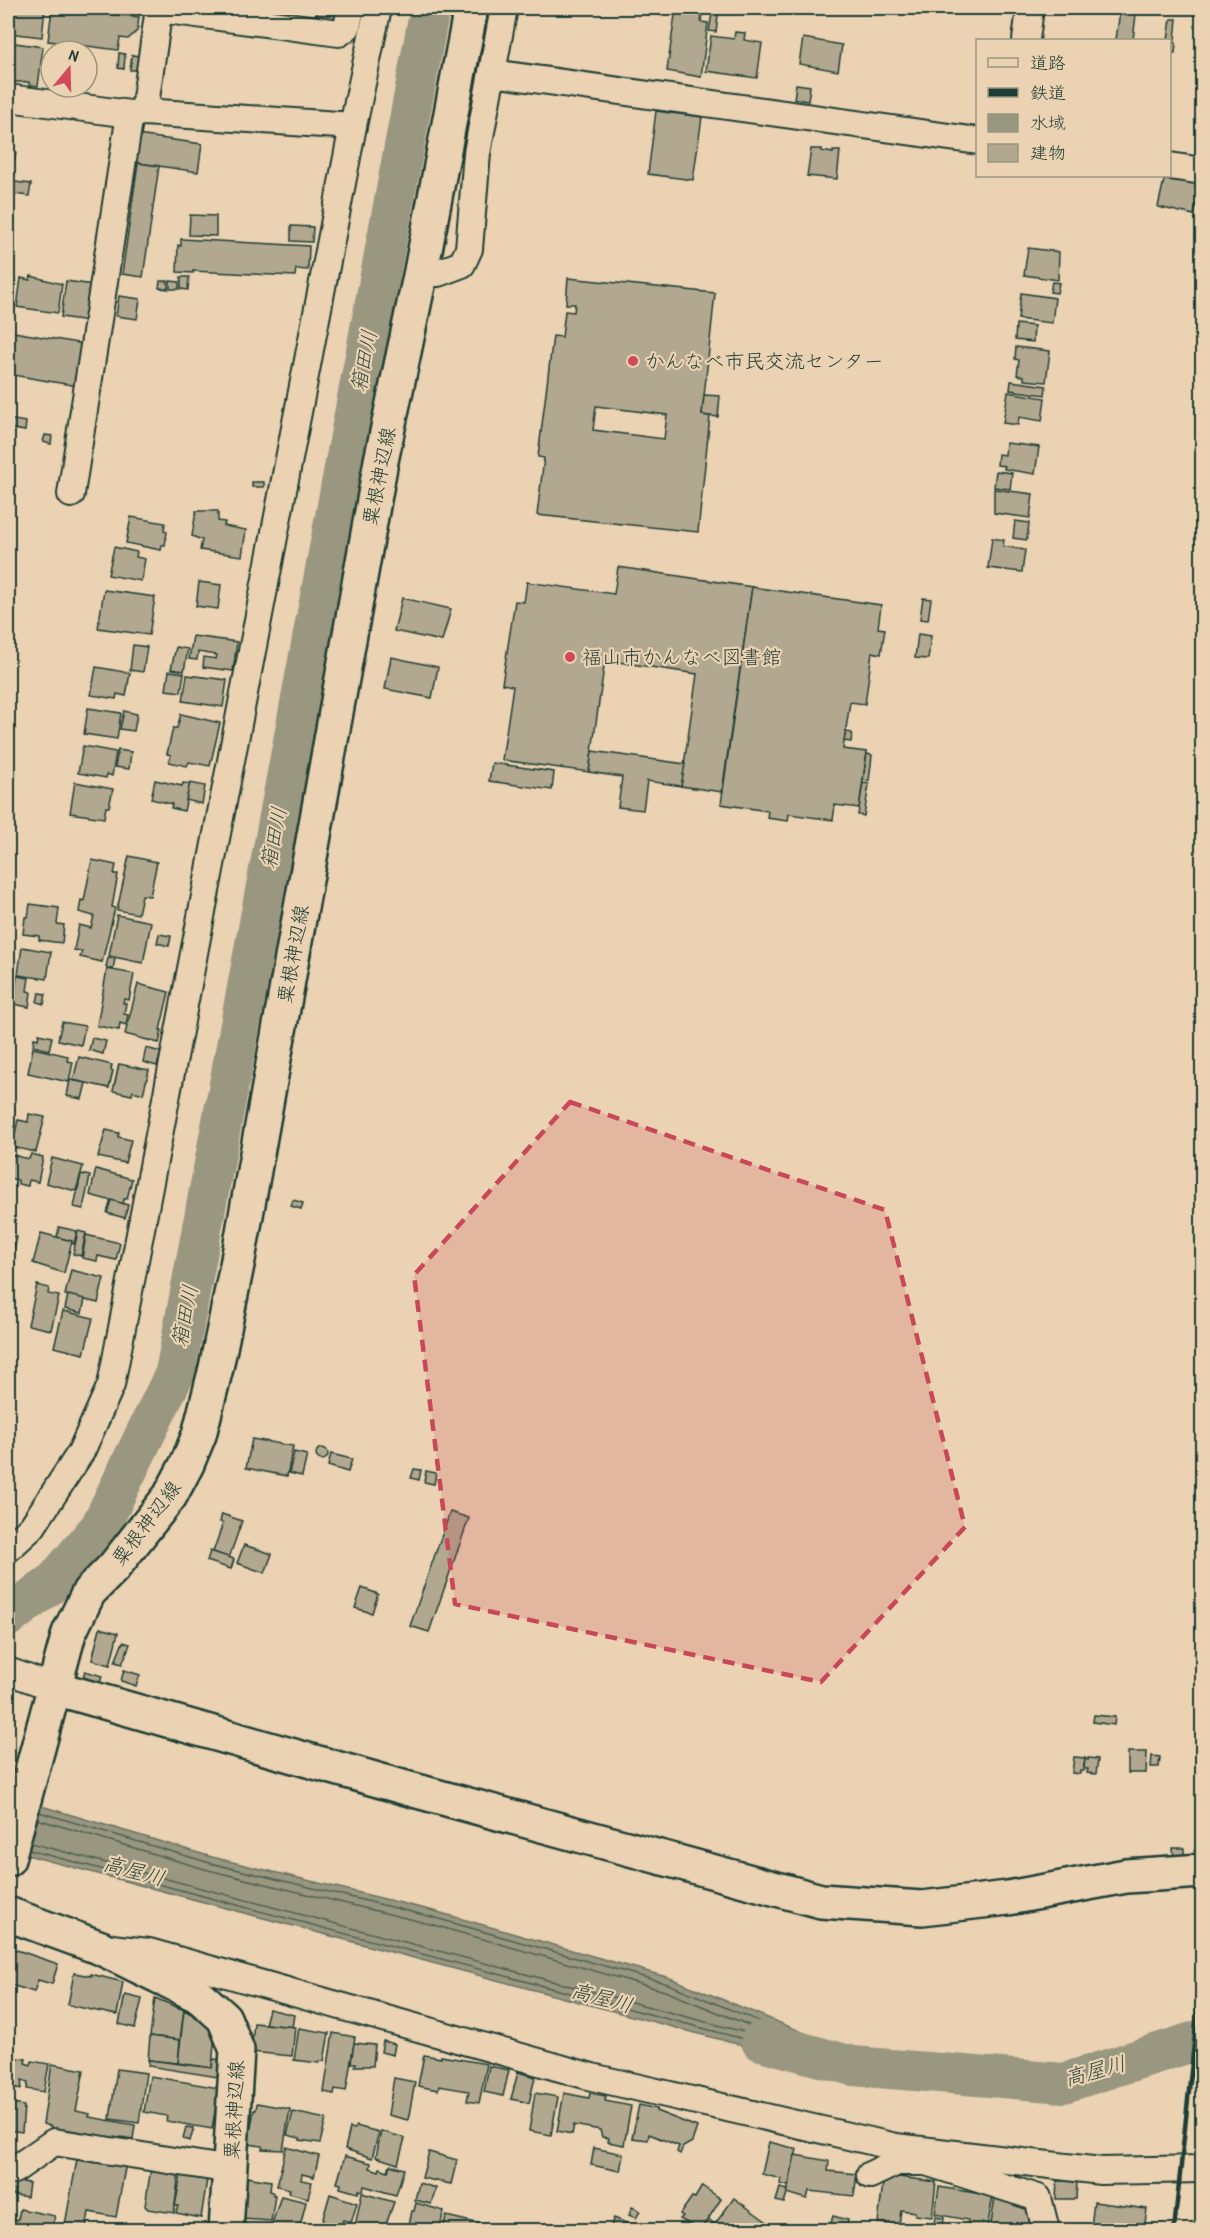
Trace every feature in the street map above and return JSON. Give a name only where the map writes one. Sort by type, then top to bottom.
[{"type":"main road","name":"粟根神辺線","points":[[8,1859],[69,1634],[89,1592],[113,1568],[170,1496],[188,1464],[200,1435],[238,1260],[381,461],[422,271],[471,8]]},
{"type":"main road","points":[[53,1696],[406,1788],[821,1901],[922,1908],[1008,1898],[1125,1876],[1202,1871]]},
{"type":"main road","name":"粟根神辺線","points":[[8,1914],[101,1948],[198,1996],[224,2018],[237,2050],[226,2230]]},
{"type":"street","points":[[71,494],[137,113],[159,8],[339,33],[347,27],[351,8]]},
{"type":"street","points":[[8,1550],[32,1527],[81,1452],[111,1385],[353,126],[378,8]]},
{"type":"street","points":[[422,271],[438,273],[462,264],[469,249],[477,153],[504,8]]},
{"type":"street","points":[[1026,39],[1030,8]]},
{"type":"street","points":[[492,73],[976,141]]},
{"type":"street","points":[[8,98],[137,113],[353,126]]},
{"type":"street","points":[[1171,166],[1203,171]]},
{"type":"street","points":[[8,1671],[53,1696]]},
{"type":"street","points":[[101,1948],[149,1952],[592,2077],[896,2147],[1101,2171],[1203,2169]]},
{"type":"street","points":[[8,2169],[14,2170],[54,2142],[231,2170]]},
{"type":"street","points":[[870,2175],[897,2162],[926,2162],[949,2169],[1038,2198],[1046,2230]]},
{"type":"highlighted area","points":[[570,1102],[885,1210],[965,1527],[821,1682],[455,1604],[414,1275]]},
{"type":"water","points":[[8,1796],[212,1857],[434,1911],[670,1978],[817,2038],[812,2064],[8,1850]]},
{"type":"building","points":[[8,8],[45,8],[42,37],[8,33]]},
{"type":"building","points":[[52,8],[139,17],[137,31],[128,39],[120,38],[118,50],[99,48],[99,39],[48,39]]},
{"type":"building","points":[[297,8],[340,8],[340,10],[336,9],[334,21],[315,21],[317,11]]},
{"type":"building","points":[[676,8],[703,8],[701,22],[708,23],[701,77],[667,71]]},
{"type":"building","points":[[713,8],[719,8],[716,32],[709,31]]},
{"type":"building","points":[[1120,11],[1136,14],[1133,39],[1116,39]]},
{"type":"building","points":[[1171,19],[1177,19],[1175,40],[1168,39]]},
{"type":"building","points":[[735,32],[745,33],[744,40],[762,43],[757,78],[706,71],[711,36],[734,39]]},
{"type":"building","points":[[803,38],[842,45],[838,71],[799,64]]},
{"type":"building","points":[[8,42],[39,46],[38,86],[29,85],[29,82],[13,82],[8,79]]},
{"type":"building","points":[[1171,42],[1176,43],[1175,53],[1171,53]]},
{"type":"building","points":[[119,53],[125,54],[124,69],[118,68]]},
{"type":"building","points":[[132,55],[139,56],[137,70],[130,70]]},
{"type":"building","points":[[796,84],[810,86],[808,101],[794,99]]},
{"type":"building","points":[[656,111],[702,117],[693,180],[648,174]]},
{"type":"building","points":[[137,135],[202,144],[198,172],[133,162]]},
{"type":"building","points":[[811,149],[822,149],[821,151],[833,153],[833,151],[840,151],[837,179],[807,176]]},
{"type":"building","points":[[8,151],[16,152],[11,177],[8,176]]},
{"type":"building","points":[[138,163],[159,166],[143,277],[122,274]]},
{"type":"building","points":[[1167,178],[1201,185],[1194,215],[1158,207],[1164,180]]},
{"type":"building","points":[[15,182],[31,184],[29,196],[14,194]]},
{"type":"building","points":[[190,215],[216,216],[216,236],[189,235]]},
{"type":"building","points":[[291,226],[313,227],[312,242],[291,241]]},
{"type":"building","points":[[181,239],[309,246],[308,270],[296,269],[295,276],[177,272],[178,245],[181,246]]},
{"type":"building","points":[[1028,248],[1059,252],[1058,280],[1024,275]]},
{"type":"building","points":[[31,276],[62,284],[58,313],[17,307],[21,278],[30,280]]},
{"type":"building","points":[[181,277],[189,277],[188,290],[181,289]]},
{"type":"building","points":[[568,278],[715,293],[702,415],[710,416],[698,532],[537,515],[544,458],[538,457],[553,336],[562,337],[565,311],[574,312],[575,304],[566,304]],"holes":[[[596,406],[667,415],[664,439],[593,430]]]},
{"type":"building","points":[[8,279],[15,280],[9,321],[8,321]]},
{"type":"building","points":[[66,281],[93,285],[88,321],[61,317]]},
{"type":"building","points":[[160,281],[168,281],[168,289],[159,288]]},
{"type":"building","points":[[170,281],[179,282],[179,289],[170,289]]},
{"type":"building","points":[[1052,282],[1059,283],[1057,293],[1050,292]]},
{"type":"building","points":[[1021,293],[1055,298],[1052,323],[1018,319]]},
{"type":"building","points":[[119,296],[140,299],[137,319],[116,316]]},
{"type":"building","points":[[1016,324],[1034,326],[1033,342],[1015,340]]},
{"type":"building","points":[[8,331],[84,344],[77,386],[8,374]]},
{"type":"building","points":[[1016,347],[1050,351],[1046,382],[1024,380],[1024,376],[1017,375],[1019,360],[1015,359]]},
{"type":"building","points":[[1011,381],[1046,386],[1045,395],[1010,390]]},
{"type":"building","points":[[1008,392],[1045,398],[1042,421],[1019,417],[1018,425],[1003,423]]},
{"type":"building","points":[[704,395],[720,396],[718,417],[702,415]]},
{"type":"building","points":[[8,419],[26,422],[25,431],[8,428]]},
{"type":"building","points":[[45,435],[52,436],[51,444],[43,442]]},
{"type":"building","points":[[1006,443],[1039,447],[1035,474],[1004,469],[1005,466],[997,465],[998,454],[1005,455]]},
{"type":"building","points":[[996,471],[1012,473],[1010,489],[994,487]]},
{"type":"building","points":[[252,482],[264,482],[264,487],[252,487]]},
{"type":"building","points":[[994,489],[1033,494],[1030,518],[994,513]]},
{"type":"building","points":[[196,511],[218,511],[218,521],[225,522],[224,526],[246,530],[242,556],[200,550],[202,540],[192,536]]},
{"type":"building","points":[[131,517],[165,523],[164,531],[167,532],[165,545],[162,545],[161,550],[126,543]]},
{"type":"building","points":[[1015,521],[1029,523],[1027,540],[1013,538]]},
{"type":"building","points":[[992,538],[1004,540],[1003,546],[1025,550],[1022,572],[988,568]]},
{"type":"building","points":[[114,547],[137,552],[136,557],[145,559],[141,581],[108,575]]},
{"type":"building","points":[[618,567],[752,587],[722,792],[681,786],[697,674],[605,660],[589,772],[502,760],[513,686],[502,684],[515,601],[524,602],[527,582],[614,594]]},
{"type":"building","points":[[199,582],[221,585],[218,609],[196,606]]},
{"type":"building","points":[[752,587],[881,605],[878,628],[885,629],[881,654],[872,652],[865,704],[850,702],[843,749],[867,752],[859,808],[835,805],[833,820],[789,814],[788,821],[767,818],[768,811],[721,804]]},
{"type":"building","points":[[104,590],[155,597],[149,635],[98,628]]},
{"type":"building","points":[[402,598],[451,609],[442,641],[394,631]]},
{"type":"building","points":[[923,598],[931,599],[928,620],[920,619]]},
{"type":"building","points":[[918,634],[931,636],[928,659],[915,658]]},
{"type":"building","points":[[193,636],[237,642],[233,671],[203,667],[204,657],[216,659],[217,655],[198,652],[197,660],[189,659]]},
{"type":"building","points":[[133,645],[147,647],[143,672],[130,670]]},
{"type":"building","points":[[176,647],[188,649],[184,671],[171,669]]},
{"type":"building","points":[[391,657],[438,667],[432,698],[385,689]]},
{"type":"building","points":[[96,667],[130,673],[126,696],[117,694],[116,699],[91,695]]},
{"type":"building","points":[[169,671],[184,673],[181,692],[166,690]]},
{"type":"building","points":[[187,675],[227,680],[223,707],[183,701]]},
{"type":"building","points":[[88,708],[121,713],[117,739],[84,734]]},
{"type":"building","points":[[124,711],[137,714],[134,731],[120,729]]},
{"type":"building","points":[[181,714],[220,723],[210,766],[189,762],[187,766],[169,762],[171,755],[167,754],[173,728],[177,728]]},
{"type":"building","points":[[846,732],[852,733],[851,742],[844,741]]},
{"type":"building","points":[[83,746],[116,752],[112,776],[107,774],[106,778],[78,773]]},
{"type":"building","points":[[118,750],[131,752],[129,769],[115,767]]},
{"type":"building","points":[[592,751],[685,764],[681,786],[647,781],[643,810],[618,807],[622,777],[589,772]]},
{"type":"building","points":[[867,754],[872,755],[869,781],[863,780]]},
{"type":"building","points":[[492,763],[554,772],[552,790],[489,781]]},
{"type":"building","points":[[155,780],[182,786],[183,783],[190,784],[184,811],[171,808],[172,804],[151,799]]},
{"type":"building","points":[[75,782],[113,789],[104,818],[70,813]]},
{"type":"building","points":[[190,783],[205,786],[202,804],[186,800]]},
{"type":"building","points":[[863,783],[869,784],[864,816],[858,815]]},
{"type":"building","points":[[129,856],[157,862],[150,896],[142,895],[138,914],[117,910]]},
{"type":"building","points":[[92,860],[116,865],[114,874],[118,874],[112,907],[115,908],[102,962],[80,957],[82,951],[74,950],[79,925],[91,928],[94,916],[79,912],[81,900],[84,901]]},
{"type":"building","points":[[30,904],[59,908],[57,924],[64,925],[62,943],[39,940],[39,936],[23,934],[25,917],[28,917]]},
{"type":"building","points":[[117,915],[151,922],[143,963],[109,956]]},
{"type":"building","points":[[159,934],[171,936],[169,946],[157,943]]},
{"type":"building","points":[[22,947],[51,952],[47,979],[18,975]]},
{"type":"building","points":[[108,958],[115,959],[113,969],[106,967]]},
{"type":"building","points":[[107,969],[134,974],[129,1000],[124,999],[123,1003],[126,1003],[124,1014],[128,1015],[126,1025],[120,1023],[119,1030],[97,1026]]},
{"type":"building","points":[[13,974],[9,1007],[8,1007],[8,975]]},
{"type":"building","points":[[17,976],[29,978],[27,991],[31,992],[29,1007],[13,1004]]},
{"type":"building","points":[[138,984],[169,992],[159,1043],[125,1034]]},
{"type":"building","points":[[39,993],[46,994],[44,1004],[37,1002]]},
{"type":"building","points":[[62,1022],[85,1026],[81,1045],[58,1040]]},
{"type":"building","points":[[39,1034],[52,1037],[49,1050],[33,1046],[34,1038],[38,1039]]},
{"type":"building","points":[[92,1038],[106,1041],[103,1054],[89,1050]]},
{"type":"building","points":[[33,1048],[68,1056],[67,1061],[73,1062],[69,1082],[28,1073]]},
{"type":"building","points":[[146,1048],[161,1052],[157,1066],[143,1062]]},
{"type":"building","points":[[79,1057],[112,1065],[109,1088],[73,1080]]},
{"type":"building","points":[[119,1064],[149,1070],[143,1094],[133,1091],[132,1095],[113,1091]]},
{"type":"building","points":[[70,1080],[86,1083],[82,1099],[67,1096]]},
{"type":"building","points":[[8,1107],[15,1109],[10,1132],[8,1131]]},
{"type":"building","points":[[29,1114],[45,1117],[36,1152],[12,1147],[18,1120],[28,1122]]},
{"type":"building","points":[[106,1130],[119,1133],[118,1137],[131,1140],[125,1163],[98,1157]]},
{"type":"building","points":[[8,1154],[29,1159],[31,1154],[43,1157],[38,1182],[29,1180],[28,1186],[18,1184],[18,1180],[8,1178]]},
{"type":"building","points":[[52,1158],[83,1166],[76,1191],[46,1183]]},
{"type":"building","points":[[96,1169],[132,1179],[127,1199],[124,1199],[123,1204],[90,1195]]},
{"type":"building","points":[[81,1174],[90,1176],[83,1209],[74,1207]]},
{"type":"building","points":[[111,1200],[128,1205],[125,1218],[107,1213]]},
{"type":"building","points":[[293,1200],[303,1203],[301,1209],[291,1206]]},
{"type":"building","points":[[59,1227],[77,1231],[74,1244],[71,1243],[72,1241],[57,1237]]},
{"type":"building","points":[[78,1231],[86,1233],[81,1256],[73,1254]]},
{"type":"building","points":[[41,1233],[72,1241],[64,1273],[33,1263]]},
{"type":"building","points":[[8,1235],[17,1237],[13,1254],[8,1253]]},
{"type":"building","points":[[86,1235],[120,1243],[116,1260],[98,1256],[97,1261],[82,1258]]},
{"type":"building","points":[[71,1270],[104,1278],[98,1303],[65,1295]]},
{"type":"building","points":[[37,1285],[49,1288],[48,1294],[59,1296],[51,1330],[28,1325]]},
{"type":"building","points":[[68,1295],[85,1299],[82,1313],[65,1309]]},
{"type":"building","points":[[63,1311],[93,1318],[84,1354],[54,1347]]},
{"type":"building","points":[[252,1439],[293,1446],[287,1476],[246,1468]]},
{"type":"building","points":[[322,1448],[328,1454],[322,1460],[316,1454]]},
{"type":"building","points":[[294,1452],[307,1455],[302,1476],[289,1473]]},
{"type":"building","points":[[331,1454],[352,1459],[348,1472],[328,1466]]},
{"type":"building","points":[[414,1469],[421,1470],[419,1480],[411,1478]]},
{"type":"building","points":[[426,1471],[436,1473],[434,1484],[424,1482]]},
{"type":"building","points":[[450,1512],[469,1518],[429,1632],[410,1626]]},
{"type":"building","points":[[222,1514],[242,1521],[229,1558],[213,1552],[223,1523],[220,1522]]},
{"type":"building","points":[[244,1545],[272,1554],[265,1573],[237,1563]]},
{"type":"building","points":[[210,1551],[234,1559],[231,1569],[207,1561]]},
{"type":"building","points":[[362,1588],[378,1594],[372,1613],[355,1608]]},
{"type":"building","points":[[100,1628],[118,1633],[110,1665],[92,1660]]},
{"type":"building","points":[[123,1642],[130,1644],[122,1664],[115,1662]]},
{"type":"building","points":[[124,1670],[140,1675],[136,1686],[121,1681]]},
{"type":"building","points":[[85,1671],[102,1676],[99,1686],[88,1682],[89,1679],[83,1677]]},
{"type":"building","points":[[1094,1715],[1115,1717],[1114,1725],[1093,1722]]},
{"type":"building","points":[[1128,1752],[1147,1752],[1146,1773],[1128,1773]]},
{"type":"building","points":[[1152,1756],[1160,1757],[1159,1767],[1151,1767]]},
{"type":"building","points":[[1074,1757],[1085,1758],[1083,1771],[1080,1771],[1080,1774],[1072,1773]]},
{"type":"building","points":[[1088,1758],[1098,1759],[1096,1774],[1087,1773],[1088,1769],[1084,1769],[1085,1759],[1088,1760]]},
{"type":"building","points":[[1173,1848],[1184,1848],[1184,1856],[1174,1856]]},
{"type":"building","points":[[8,1947],[58,1964],[52,1984],[38,1980],[34,1992],[8,1984]]},
{"type":"building","points":[[74,1973],[91,1976],[91,1974],[123,1982],[117,2015],[68,2005]]},
{"type":"building","points":[[125,1995],[142,1999],[135,2028],[119,2024]]},
{"type":"building","points":[[155,1998],[184,2010],[180,2040],[150,2036]]},
{"type":"building","points":[[269,2009],[294,2015],[292,2027],[265,2024]]},
{"type":"building","points":[[184,2010],[201,2019],[215,2032],[212,2068],[178,2063]]},
{"type":"building","points":[[254,2023],[295,2027],[292,2056],[251,2052]]},
{"type":"building","points":[[299,2028],[329,2033],[324,2061],[319,2061],[319,2063],[294,2060]]},
{"type":"building","points":[[333,2033],[355,2037],[346,2091],[335,2089],[334,2094],[324,2092]]},
{"type":"building","points":[[150,2036],[180,2040],[178,2063],[148,2060]]},
{"type":"building","points":[[383,2041],[395,2044],[393,2055],[381,2052]]},
{"type":"building","points":[[354,2043],[375,2045],[373,2066],[355,2066],[356,2063],[351,2063]]},
{"type":"building","points":[[424,2055],[487,2064],[479,2103],[467,2101],[469,2091],[439,2086],[438,2090],[418,2086]]},
{"type":"building","points":[[8,2057],[26,2059],[25,2063],[31,2065],[32,2061],[49,2064],[44,2092],[27,2089],[28,2082],[22,2080],[21,2089],[8,2086]]},
{"type":"building","points":[[213,2059],[221,2060],[218,2077],[148,2066],[149,2060],[212,2068]]},
{"type":"building","points":[[52,2064],[84,2070],[76,2111],[90,2114],[89,2117],[135,2125],[133,2139],[121,2137],[119,2144],[85,2139],[86,2133],[64,2129],[63,2134],[50,2131],[51,2126],[43,2124]]},
{"type":"building","points":[[489,2066],[509,2070],[503,2096],[484,2092]]},
{"type":"building","points":[[117,2069],[146,2073],[139,2123],[110,2119]]},
{"type":"building","points":[[518,2072],[535,2077],[529,2103],[511,2099]]},
{"type":"building","points":[[150,2076],[219,2088],[212,2129],[166,2121],[167,2116],[144,2112]]},
{"type":"building","points":[[394,2078],[415,2082],[408,2120],[388,2115]]},
{"type":"building","points":[[535,2093],[558,2097],[551,2135],[529,2131]]},
{"type":"building","points":[[564,2093],[589,2098],[590,2093],[606,2096],[605,2101],[631,2106],[624,2145],[608,2142],[609,2138],[602,2137],[600,2130],[574,2125],[572,2134],[557,2131]]},
{"type":"building","points":[[8,2103],[24,2106],[22,2132],[8,2130]]},
{"type":"building","points":[[257,2103],[290,2109],[283,2150],[262,2149],[263,2146],[248,2144]]},
{"type":"building","points":[[639,2105],[657,2109],[656,2111],[697,2127],[692,2142],[683,2147],[680,2154],[677,2152],[679,2146],[649,2134],[648,2140],[632,2138]]},
{"type":"building","points":[[293,2112],[326,2119],[320,2143],[287,2135]]},
{"type":"building","points":[[356,2126],[379,2132],[372,2158],[345,2149],[350,2128],[355,2129]]},
{"type":"building","points":[[186,2127],[194,2128],[190,2141],[183,2138]]},
{"type":"building","points":[[381,2131],[405,2138],[398,2164],[376,2157]]},
{"type":"building","points":[[769,2142],[797,2149],[789,2186],[780,2184],[781,2179],[762,2174]]},
{"type":"building","points":[[286,2147],[319,2156],[314,2177],[302,2174],[301,2180],[312,2182],[308,2198],[289,2193],[290,2189],[277,2186]]},
{"type":"building","points":[[594,2148],[623,2154],[620,2171],[591,2165]]},
{"type":"building","points":[[429,2152],[457,2160],[451,2184],[422,2178]]},
{"type":"building","points":[[78,2154],[126,2163],[116,2217],[89,2212],[86,2230],[64,2230]]},
{"type":"building","points":[[795,2155],[829,2161],[828,2171],[857,2174],[854,2196],[809,2191],[807,2199],[787,2193]]},
{"type":"building","points":[[345,2156],[371,2163],[370,2168],[379,2171],[380,2168],[388,2171],[390,2165],[404,2169],[396,2195],[364,2186],[363,2191],[359,2190],[358,2193],[340,2188],[341,2184],[337,2183]]},
{"type":"building","points":[[151,2168],[179,2172],[174,2213],[148,2209],[145,2206]]},
{"type":"building","points":[[181,2174],[207,2179],[201,2218],[176,2213],[178,2206],[175,2206]]},
{"type":"building","points":[[884,2175],[936,2182],[932,2217],[901,2210],[899,2225],[878,2223]]},
{"type":"building","points":[[246,2177],[271,2181],[270,2191],[275,2195],[271,2221],[242,2219]]},
{"type":"building","points":[[8,2180],[29,2183],[27,2197],[8,2194]]},
{"type":"building","points":[[1057,2181],[1077,2181],[1076,2199],[1056,2199]]},
{"type":"building","points":[[419,2183],[436,2188],[431,2204],[415,2200]]},
{"type":"building","points":[[702,2186],[721,2199],[701,2230],[680,2219],[683,2216],[680,2214],[692,2197],[695,2198]]},
{"type":"building","points":[[939,2187],[993,2196],[987,2229],[967,2226],[968,2220],[935,2214]]},
{"type":"building","points":[[780,2188],[788,2190],[784,2203],[776,2201]]},
{"type":"building","points":[[362,2193],[394,2202],[384,2230],[370,2230],[355,2226]]},
{"type":"building","points":[[330,2194],[357,2203],[351,2223],[343,2220],[340,2228],[322,2222]]},
{"type":"building","points":[[281,2196],[306,2202],[300,2226],[287,2226],[286,2230],[271,2227]]},
{"type":"building","points":[[995,2197],[1033,2206],[1039,2230],[990,2230]]},
{"type":"building","points":[[734,2198],[774,2227],[772,2230],[724,2230],[715,2224]]},
{"type":"building","points":[[1094,2202],[1147,2209],[1144,2230],[1086,2230],[1086,2226],[1091,2227]]},
{"type":"building","points":[[416,2203],[444,2211],[439,2230],[408,2230]]},
{"type":"building","points":[[632,2207],[640,2211],[636,2218],[629,2215]]},
{"type":"building","points":[[20,2209],[55,2216],[52,2230],[8,2230],[9,2219],[18,2220]]},
{"type":"building","points":[[446,2216],[494,2227],[494,2230],[443,2230]]},
{"type":"building","points":[[833,2216],[848,2220],[846,2230],[829,2230]]},
{"type":"building","points":[[935,2217],[944,2218],[942,2230],[933,2230]]},
{"type":"building","points":[[614,2218],[641,2229],[609,2230]]},
{"type":"building","points":[[708,2219],[719,2227],[716,2230],[702,2228]]},
{"type":"waterway","name":"箱田川","points":[[8,1617],[54,1582],[100,1527],[175,1373],[430,8]]},
{"type":"waterway","name":"高屋川","points":[[761,2041],[853,2066],[1064,2083],[1202,2039]]},
{"type":"railway","points":[[1174,2230],[1202,1969]]},
{"type":"place","name":"かんなべ市民交流センター","points":[[633,361]]},
{"type":"place","name":"福山市かんなべ図書館","points":[[570,657]]}]
